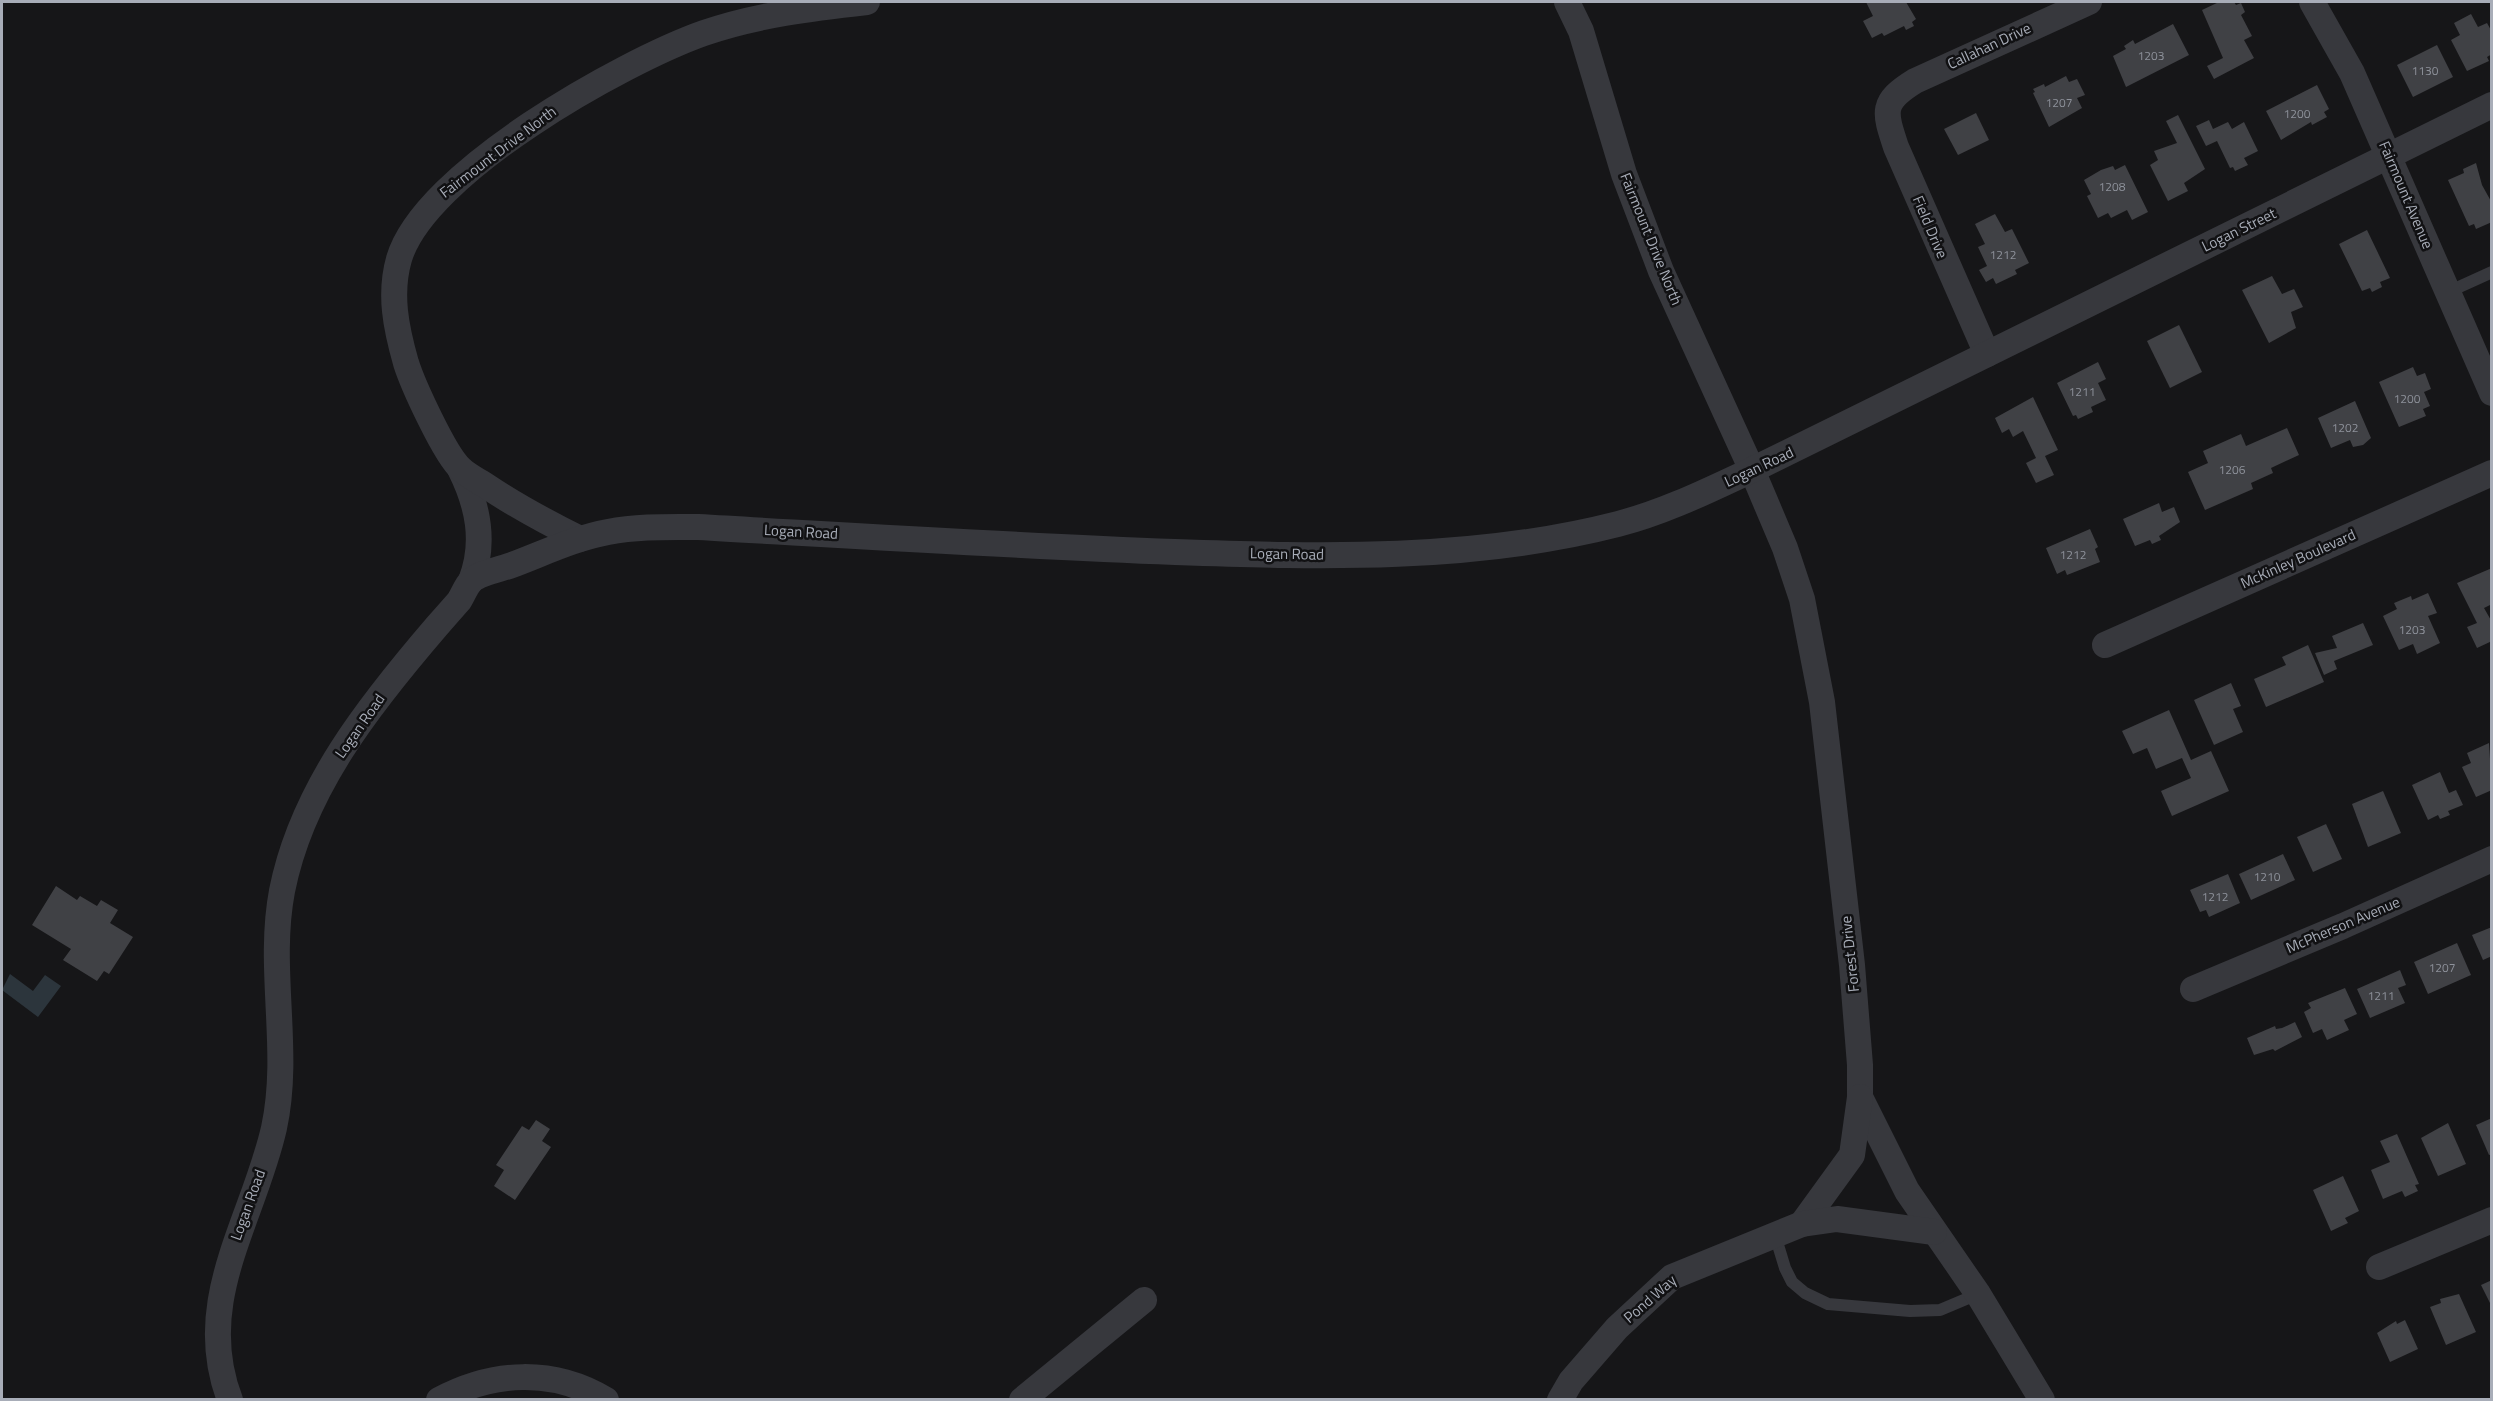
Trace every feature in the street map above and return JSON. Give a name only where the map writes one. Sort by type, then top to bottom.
[{"type":"street","name":"Fairmount Drive North","points":[[580,539],[520,508],[459,468],[424,408],[410,373],[395,318],[393,294],[399,257],[410,233],[425,211],[450,186],[567,101],[664,49],[707,32],[773,16],[867,2]]},
{"type":"street","name":"Fairmount Drive North","points":[[1566,2],[1581,31],[1624,174],[1661,271],[1752,470]]},
{"type":"street","name":"Callahan Drive","points":[[1892,98],[1915,81],[1963,57],[2089,2]]},
{"type":"street","name":"Fairmount Avenue","points":[[2312,2],[2352,73],[2492,393]]},
{"type":"street","name":"Field Drive","points":[[1892,98],[1886,112],[1896,147],[1987,354]]},
{"type":"street","name":"Logan Street","points":[[1987,354],[2492,105]]},
{"type":"street","name":"Logan Road","points":[[230,1400],[219,1363],[218,1316],[233,1245],[266,1158],[274,1126],[280,1062],[277,934],[282,891],[293,848],[310,804],[352,735],[403,666],[460,599],[471,581],[580,539],[642,527],[698,527],[1080,548],[1290,556],[1395,554],[1480,548],[1555,537],[1618,524],[1693,498],[1987,354]]},
{"type":"street","points":[[459,468],[477,512],[479,544],[471,581]]},
{"type":"street","name":"Forest Drive","points":[[1752,470],[1785,548],[1802,599],[1814,649],[1852,965],[1860,1065],[1860,1097],[1907,1191],[1978,1294],[2042,1400]]},
{"type":"street","name":"McKinley Boulevard","points":[[2105,645],[2492,473]]},
{"type":"street","name":"McPherson Avenue","points":[[2193,989],[2343,926],[2492,859]]},
{"type":"street","points":[[1802,1224],[1852,1155],[1860,1097]]},
{"type":"street","name":"Pond Way","points":[[1560,1400],[1571,1381],[1617,1328],[1672,1277],[1802,1224],[1837,1219],[1934,1233]]},
{"type":"street","points":[[2379,1266],[2492,1220]]},
{"type":"street","points":[[1022,1400],[1143,1300]]},
{"type":"street","points":[[439,1400],[474,1386],[536,1375],[564,1380],[606,1400]]},
{"type":"lane","points":[[2448,292],[2492,272]]},
{"type":"lane","points":[[1774,1235],[1792,1281],[1805,1293],[1828,1304],[1910,1311],[1940,1310],[1978,1294]]},
{"type":"shaded area","points":[[10,974],[33,991],[45,975],[61,986],[38,1017],[2,990]]},
{"type":"building","points":[[1866,2],[1906,2],[1916,19],[1912,22],[1914,26],[1906,30],[1904,26],[1884,36],[1882,33],[1872,38],[1863,21],[1873,16]]},
{"type":"building","points":[[2219,2],[2234,2],[2236,5],[2241,3],[2245,12],[2241,15],[2252,36],[2244,40],[2254,58],[2214,79],[2207,66],[2223,58],[2202,10]]},
{"type":"building","points":[[2471,14],[2478,27],[2487,23],[2492,32],[2492,54],[2487,57],[2489,61],[2467,71],[2451,40],[2460,35],[2454,23]]},
{"type":"building","points":[[2173,24],[2189,55],[2126,87],[2113,56],[2126,49],[2124,46],[2133,40],[2135,44]]},
{"type":"building","points":[[2437,45],[2453,77],[2413,97],[2397,65]]},
{"type":"building","points":[[2066,76],[2069,82],[2077,79],[2085,95],[2077,98],[2082,108],[2049,127],[2033,89],[2044,84],[2045,87]]},
{"type":"building","points":[[2317,85],[2329,109],[2324,112],[2327,117],[2312,125],[2311,122],[2281,140],[2266,111]]},
{"type":"building","points":[[1976,113],[1989,140],[1958,155],[1944,129]]},
{"type":"building","points":[[2178,115],[2205,169],[2184,183],[2188,191],[2168,201],[2150,165],[2158,160],[2154,151],[2177,143],[2166,121]]},
{"type":"building","points":[[2209,120],[2213,129],[2228,122],[2232,129],[2244,122],[2258,151],[2244,158],[2248,165],[2235,171],[2233,167],[2230,168],[2217,141],[2206,146],[2196,126]]},
{"type":"building","points":[[2476,163],[2482,185],[2492,203],[2492,222],[2476,229],[2474,224],[2469,226],[2448,180],[2464,173],[2463,169]]},
{"type":"building","points":[[2125,165],[2148,212],[2132,220],[2127,210],[2111,218],[2108,213],[2098,218],[2087,196],[2091,194],[2084,180],[2101,170],[2113,166],[2115,170]]},
{"type":"building","points":[[1995,214],[2005,232],[2012,229],[2029,263],[2015,270],[2017,274],[1996,284],[1993,278],[1986,282],[1979,270],[1987,266],[1978,247],[1985,244],[1975,224]]},
{"type":"building","points":[[2367,230],[2390,278],[2380,282],[2382,287],[2372,292],[2370,288],[2362,291],[2339,244]]},
{"type":"building","points":[[2272,276],[2282,294],[2294,289],[2303,307],[2291,312],[2296,328],[2269,343],[2242,290]]},
{"type":"building","points":[[2179,325],[2202,372],[2170,388],[2147,341]]},
{"type":"building","points":[[2098,362],[2106,379],[2098,383],[2106,400],[2091,407],[2093,412],[2078,419],[2076,415],[2073,416],[2057,383]]},
{"type":"building","points":[[2413,367],[2417,376],[2425,373],[2431,389],[2424,392],[2430,406],[2423,409],[2426,416],[2399,427],[2379,382]]},
{"type":"building","points":[[2033,397],[2058,450],[2045,456],[2054,475],[2036,483],[2026,463],[2036,458],[2023,431],[2013,437],[2009,429],[2002,433],[1995,418]]},
{"type":"building","points":[[2355,401],[2371,438],[2363,445],[2353,447],[2350,440],[2331,448],[2318,418]]},
{"type":"building","points":[[2287,428],[2299,455],[2271,468],[2273,473],[2251,483],[2253,489],[2205,510],[2188,472],[2208,463],[2203,451],[2241,434],[2246,446]]},
{"type":"building","points":[[2159,503],[2162,512],[2174,507],[2180,522],[2159,536],[2161,540],[2152,544],[2150,540],[2135,546],[2123,519]]},
{"type":"building","points":[[2090,529],[2098,547],[2095,549],[2100,562],[2067,575],[2065,570],[2057,574],[2046,548]]},
{"type":"building","points":[[2492,568],[2492,604],[2484,608],[2492,622],[2492,641],[2477,648],[2467,627],[2477,623],[2457,583]]},
{"type":"building","points":[[2428,593],[2437,613],[2428,616],[2440,643],[2417,654],[2413,644],[2399,650],[2383,616],[2397,609],[2394,603],[2411,596],[2412,600]]},
{"type":"building","points":[[2363,623],[2373,645],[2334,661],[2337,669],[2324,675],[2315,653],[2337,648],[2332,636]]},
{"type":"building","points":[[2308,645],[2324,682],[2266,707],[2254,679],[2286,665],[2282,657]]},
{"type":"building","points":[[2231,683],[2241,706],[2233,709],[2243,732],[2214,745],[2194,700]]},
{"type":"building","points":[[2169,710],[2191,760],[2211,751],[2229,791],[2172,816],[2161,791],[2191,778],[2182,758],[2156,769],[2147,748],[2133,754],[2122,731]]},
{"type":"building","points":[[2489,743],[2492,790],[2476,797],[2462,767],[2471,763],[2467,753]]},
{"type":"building","points":[[2440,772],[2449,793],[2456,790],[2463,805],[2448,811],[2450,815],[2440,819],[2438,815],[2428,820],[2412,785]]},
{"type":"building","points":[[2383,791],[2401,833],[2368,847],[2352,804]]},
{"type":"building","points":[[2326,824],[2342,859],[2313,872],[2297,837]]},
{"type":"building","points":[[2283,854],[2295,880],[2251,900],[2239,874]]},
{"type":"building","points":[[2228,874],[2240,903],[2209,917],[2206,910],[2200,912],[2190,890]]},
{"type":"building","points":[[56,886],[77,900],[80,896],[97,906],[101,900],[118,910],[110,923],[133,937],[109,974],[104,971],[97,981],[63,960],[71,949],[32,925]]},
{"type":"building","points":[[2492,927],[2492,956],[2483,960],[2472,935]]},
{"type":"building","points":[[2457,943],[2471,975],[2428,994],[2414,962]]},
{"type":"building","points":[[2400,970],[2406,985],[2398,988],[2405,1003],[2370,1018],[2357,989]]},
{"type":"building","points":[[2345,988],[2357,1014],[2344,1020],[2349,1030],[2327,1040],[2322,1029],[2313,1033],[2304,1012],[2311,1008],[2308,1003]]},
{"type":"building","points":[[2295,1022],[2302,1037],[2275,1051],[2273,1049],[2254,1055],[2247,1038],[2275,1026],[2276,1029],[2282,1028]]},
{"type":"building","points":[[2492,1118],[2492,1154],[2489,1155],[2476,1125]]},
{"type":"building","points":[[536,1120],[550,1129],[542,1141],[551,1147],[515,1200],[494,1186],[504,1170],[496,1165],[522,1126],[529,1130]]},
{"type":"building","points":[[2448,1123],[2466,1164],[2438,1176],[2421,1138]]},
{"type":"building","points":[[2397,1134],[2419,1184],[2415,1185],[2418,1191],[2405,1197],[2402,1191],[2383,1199],[2371,1170],[2390,1162],[2380,1141]]},
{"type":"building","points":[[2343,1176],[2359,1211],[2345,1218],[2348,1223],[2331,1231],[2313,1190]]},
{"type":"building","points":[[2492,1280],[2492,1307],[2481,1285]]},
{"type":"building","points":[[2459,1294],[2476,1332],[2446,1345],[2430,1307],[2441,1303],[2440,1299]]},
{"type":"building","points":[[2405,1320],[2418,1349],[2390,1362],[2377,1333],[2396,1321],[2397,1324]]}]
